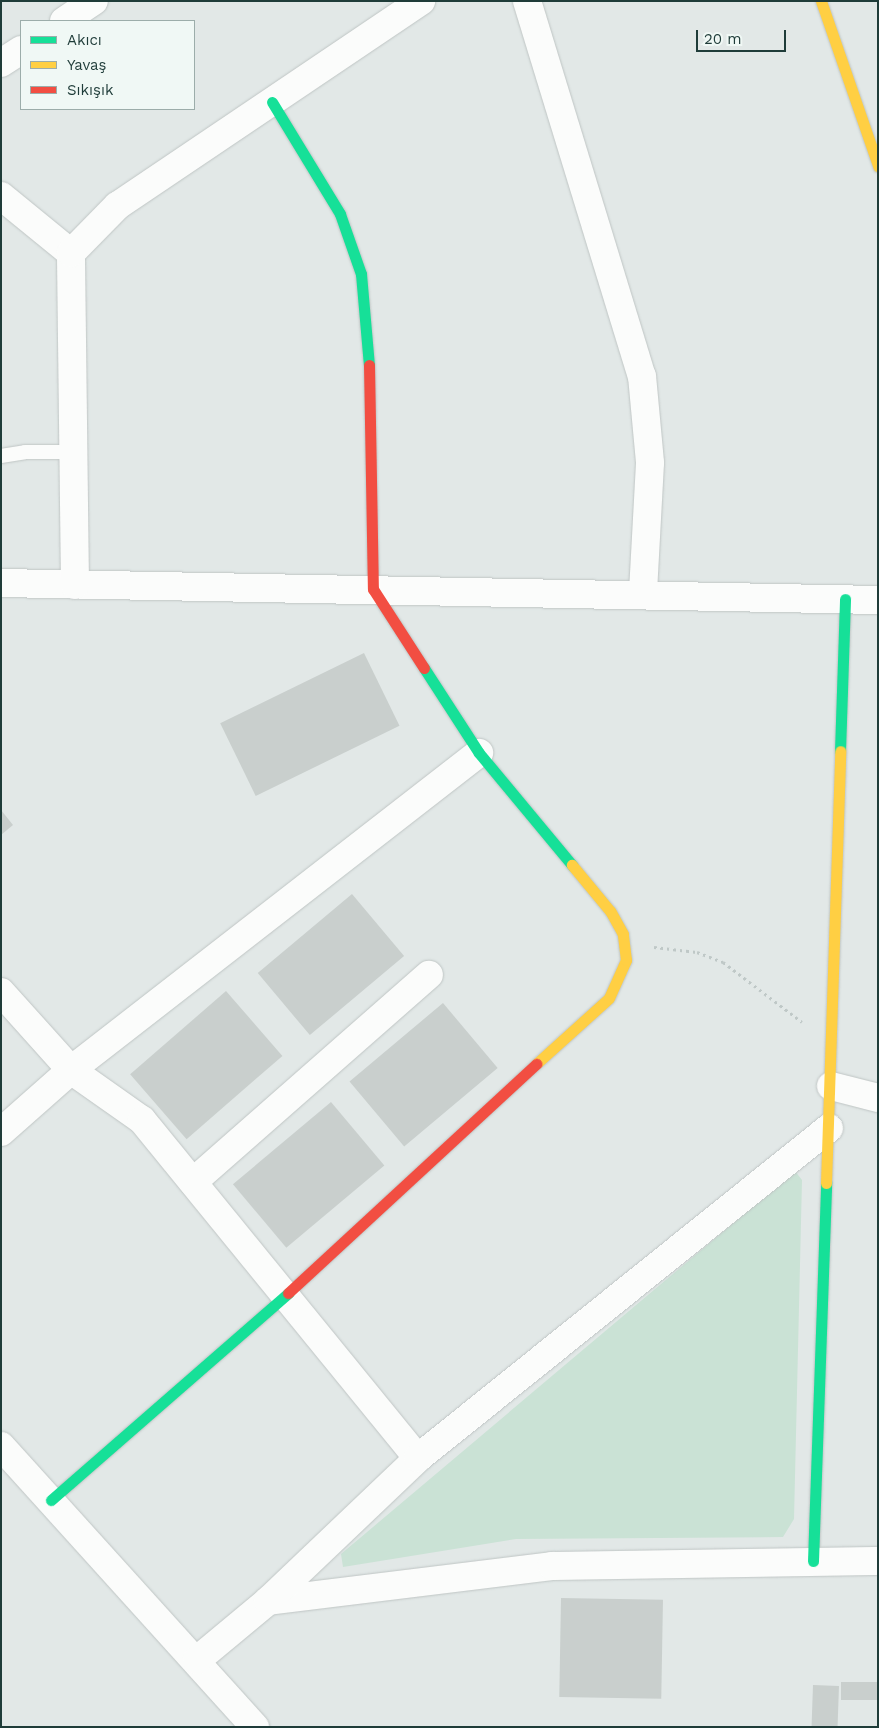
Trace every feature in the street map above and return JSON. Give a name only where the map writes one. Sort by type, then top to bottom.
[{"type":"street","points":[[66,20],[94,1]]},
{"type":"street","points":[[75,585],[71,254],[117,206],[421,1]]},
{"type":"street","points":[[527,1],[642,376],[650,463],[643,594]]},
{"type":"street","points":[[821,1],[878,166]]},
{"type":"street","points":[[1,63],[20,51]]},
{"type":"street","points":[[51,1500],[285,1294],[609,998],[623,974],[626,947],[610,910],[479,753],[373,589],[368,335],[361,274],[340,214],[272,102]]},
{"type":"street","points":[[1,196],[71,254]]},
{"type":"street","points":[[1,583],[878,600]]},
{"type":"street","points":[[813,1561],[831,1086],[845,599]]},
{"type":"street","points":[[1,1132],[71,1070],[479,753]]},
{"type":"street","points":[[193,1182],[429,975]]},
{"type":"street","points":[[1,992],[71,1070],[142,1120],[418,1458]]},
{"type":"street","points":[[831,1086],[878,1098]]},
{"type":"street","points":[[197,1660],[268,1601],[418,1458],[829,1128]]},
{"type":"street","points":[[1,1446],[197,1660],[255,1727]]},
{"type":"street","points":[[268,1601],[552,1566],[813,1561],[878,1562]]},
{"type":"lane","points":[[1,456],[25,452],[73,452]]},
{"type":"path","points":[[626,947],[697,952],[723,962],[832,1045]]},
{"type":"green space","points":[[795,1171],[802,1180],[794,1519],[783,1537],[516,1539],[343,1567],[341,1554]]},
{"type":"building","points":[[364,653],[400,726],[256,796],[220,723]]},
{"type":"building","points":[[1,810],[13,825],[1,835]]},
{"type":"building","points":[[352,894],[404,956],[310,1035],[258,973]]},
{"type":"building","points":[[226,991],[282,1056],[187,1139],[130,1074]]},
{"type":"building","points":[[443,1003],[498,1068],[404,1147],[350,1081]]},
{"type":"building","points":[[331,1102],[384,1166],[286,1248],[233,1184]]},
{"type":"building","points":[[561,1598],[663,1600],[661,1699],[559,1697]]},
{"type":"building","points":[[841,1682],[878,1682],[878,1700],[841,1700]]},
{"type":"building","points":[[813,1685],[839,1686],[838,1727],[812,1727]]},
{"type":"traffic: fast","points":[[272,102],[340,214],[361,274],[369,365]]},
{"type":"traffic: fast","points":[[840,751],[845,599]]},
{"type":"traffic: fast","points":[[424,668],[479,753],[572,865]]},
{"type":"traffic: fast","points":[[813,1561],[826,1183]]},
{"type":"traffic: fast","points":[[51,1500],[288,1293]]},
{"type":"traffic: slow","points":[[821,1],[878,166]]},
{"type":"traffic: slow","points":[[826,1183],[840,751]]},
{"type":"traffic: slow","points":[[536,1064],[609,998],[626,960],[623,934],[610,911],[572,865]]},
{"type":"traffic: jam","points":[[369,365],[373,589],[424,668]]},
{"type":"traffic: jam","points":[[288,1293],[536,1064]]}]
